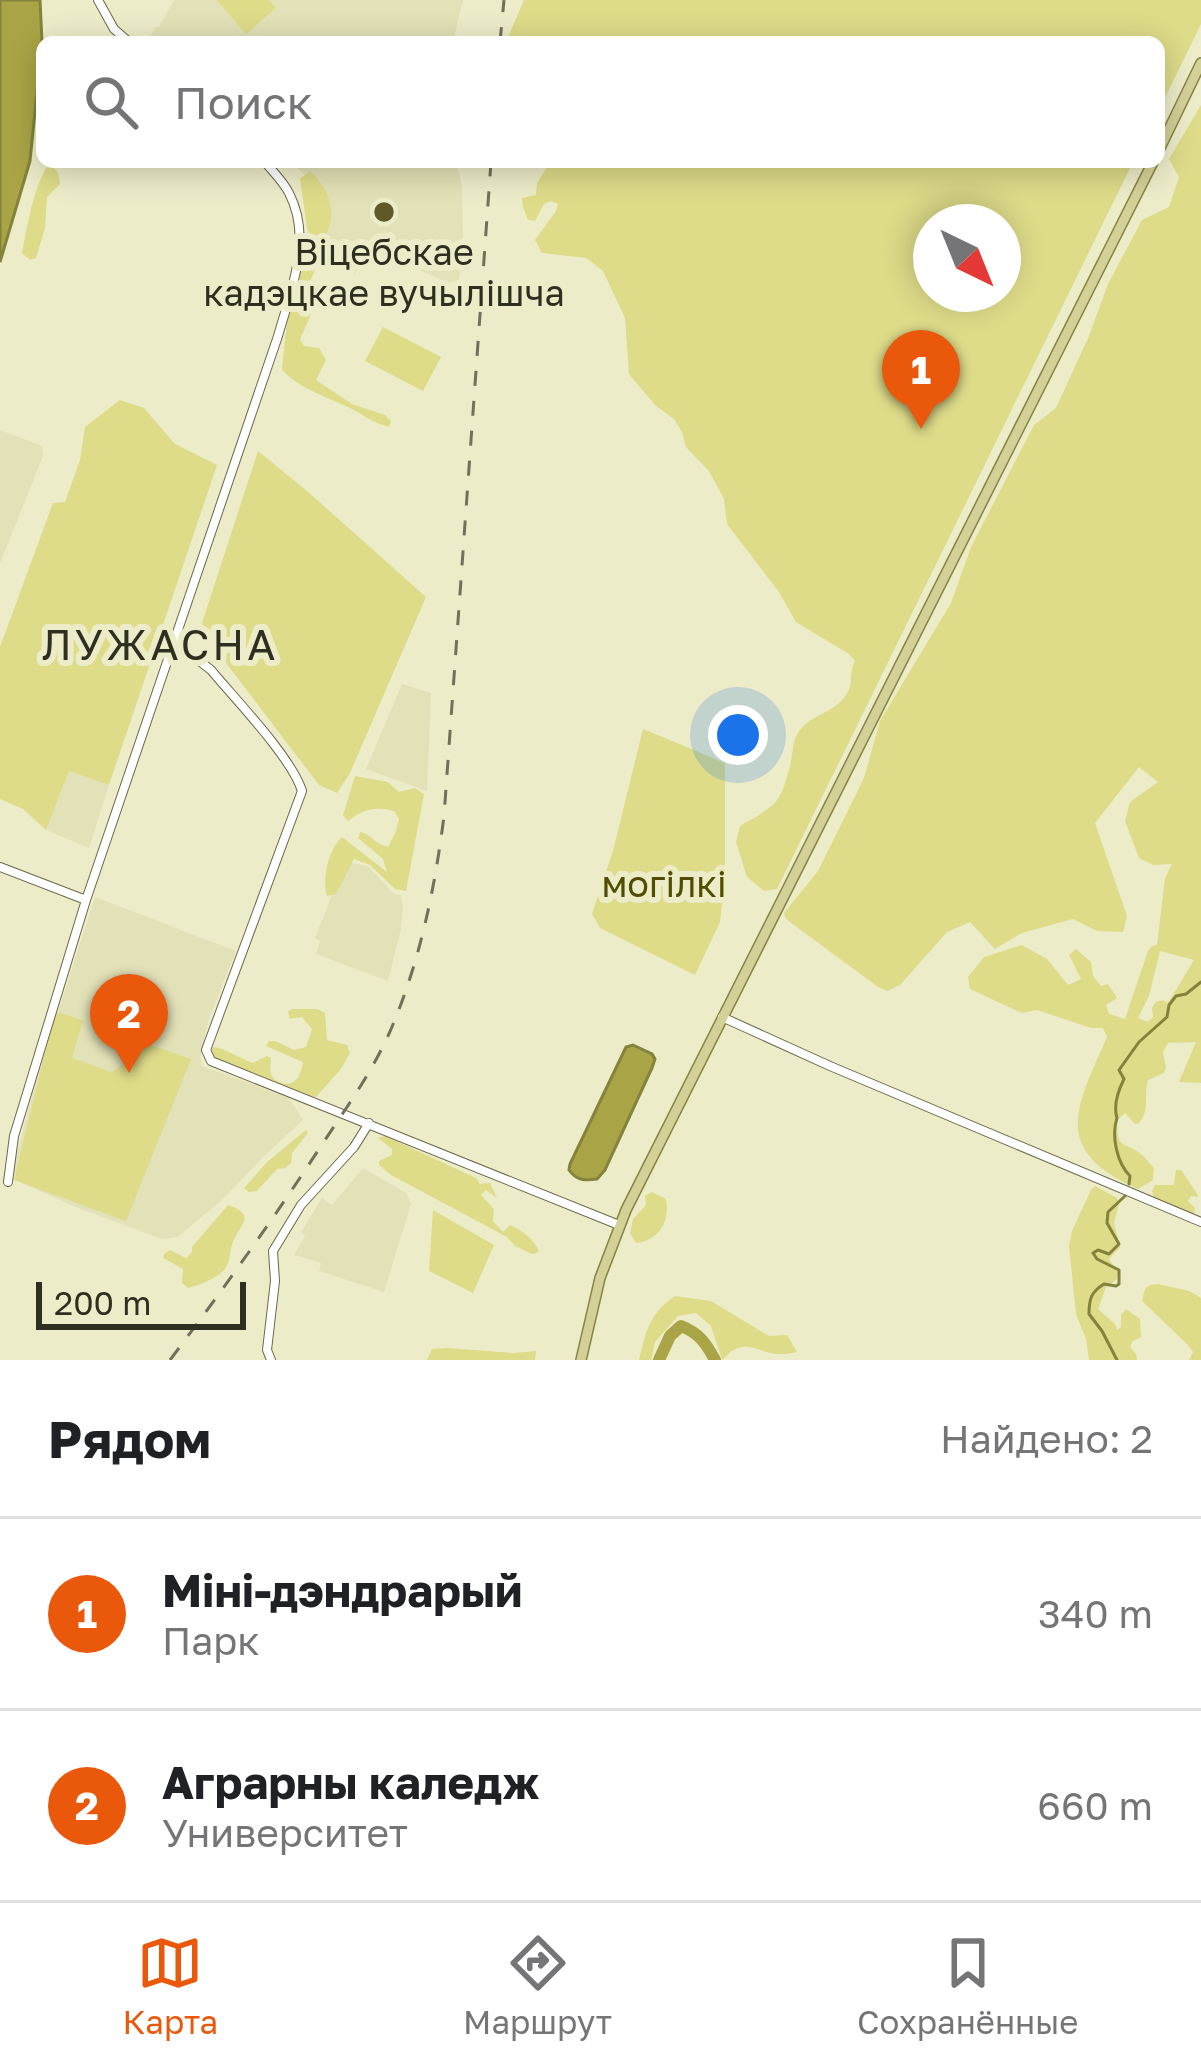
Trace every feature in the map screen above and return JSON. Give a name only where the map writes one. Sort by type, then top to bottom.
[{"type":"main road","points":[[1165,138],[1201,63]]},
{"type":"main road","points":[[581,1360],[600,1278],[619,1225],[1150,168]]},
{"type":"street","points":[[98,0],[122,36]]},
{"type":"street","points":[[8,1182],[15,1131],[86,900],[296,276],[298,220],[288,191],[270,168]]},
{"type":"street","points":[[172,646],[212,670],[284,760],[302,791],[206,1050],[211,1061],[619,1225]]},
{"type":"street","points":[[0,867],[86,900]]},
{"type":"street","points":[[722,1017],[1201,1222]]},
{"type":"street","points":[[271,1360],[267,1350],[275,1281],[273,1251],[302,1205],[354,1148],[369,1123]]},
{"type":"shaded area","points":[[0,0],[40,0],[42,36],[36,36],[30,161],[0,262]]},
{"type":"shaded area","points":[[174,0],[463,0],[454,36],[151,36]]},
{"type":"shaded area","name":"Віцебскае кадэцкае вучылішча","points":[[297,168],[458,168],[463,238],[459,281],[449,283],[370,249],[355,274],[308,252],[305,175]]},
{"type":"shaded area","points":[[0,430],[42,446],[43,456],[0,563]]},
{"type":"shaded area","points":[[402,684],[431,693],[427,791],[366,769]]},
{"type":"shaded area","points":[[69,771],[109,785],[89,848],[46,830]]},
{"type":"shaded area","points":[[345,862],[368,866],[394,894],[401,895],[401,929],[388,981],[316,954],[320,941],[315,938]]},
{"type":"shaded area","points":[[95,897],[236,951],[208,1021],[202,1066],[289,1098],[303,1120],[178,1237],[162,1239],[78,1208],[22,1183],[13,1169],[36,1080]]},
{"type":"shaded area","points":[[633,1045],[652,1054],[652,1068],[605,1170],[597,1179],[578,1178],[569,1170],[570,1164],[626,1047]]},
{"type":"shaded area","points":[[363,1168],[406,1193],[411,1204],[384,1292],[319,1271],[321,1263],[294,1255],[305,1236],[301,1232],[322,1198],[332,1205]]},
{"type":"green space","points":[[217,0],[269,0],[276,8],[246,34]]},
{"type":"green space","points":[[524,0],[1201,0],[1201,24],[1165,98],[1165,36],[509,36]]},
{"type":"green space","points":[[1201,105],[1201,1083],[1179,1082],[1196,1042],[1168,1043],[1163,1052],[1164,1073],[1148,1080],[1142,1119],[1134,1123],[1125,1113],[1117,1120],[1120,1141],[1154,1168],[1153,1180],[1138,1189],[1110,1174],[1081,1142],[1080,1106],[1107,1037],[1103,1028],[1037,1010],[1022,1013],[970,989],[968,977],[984,957],[1022,945],[1047,959],[1068,985],[1081,979],[1069,955],[1076,949],[1091,962],[1101,986],[1108,984],[1117,998],[1106,1005],[1109,1014],[1125,1019],[1148,951],[1157,945],[1165,878],[1172,864],[1153,865],[1139,858],[1125,821],[1130,802],[1158,782],[1139,767],[1095,823],[1127,916],[1123,932],[1097,931],[1073,919],[1022,933],[995,949],[970,922],[947,932],[900,985],[888,991],[786,919],[784,913],[818,871],[864,778],[880,721],[951,603],[971,547],[1034,425],[1056,408],[1108,284],[1142,220],[1169,207],[1179,177],[1169,159]],"holes":[[[1160,951],[1194,960],[1168,1003],[1156,1002],[1148,1022],[1138,1018]]]},
{"type":"green space","points":[[46,168],[54,168],[60,184],[47,197],[45,228],[36,258],[30,260],[22,253],[34,197]]},
{"type":"green space","points":[[546,168],[1130,168],[777,889],[764,891],[747,877],[736,842],[740,826],[776,802],[796,736],[845,697],[855,661],[796,622],[727,524],[724,499],[709,471],[686,447],[674,419],[629,374],[625,318],[603,271],[586,258],[542,253],[535,240],[558,204],[544,204],[535,221],[528,220],[522,198],[536,195]]},
{"type":"green space","points":[[310,171],[330,203],[331,220],[324,238],[352,263],[384,241],[388,247],[351,273],[332,260],[318,262],[310,282],[317,301],[300,339],[304,346],[319,348],[326,360],[316,380],[352,404],[385,415],[391,421],[389,427],[306,388],[282,370],[296,277],[305,247],[315,244],[307,228],[300,179]]},
{"type":"green space","points":[[383,327],[441,357],[423,391],[365,361]]},
{"type":"green space","points":[[120,400],[144,408],[175,444],[217,465],[109,785],[69,771],[46,830],[23,809],[0,799],[0,647],[53,503],[65,502],[80,460],[85,427]]},
{"type":"green space","points":[[258,451],[426,597],[337,793],[319,785],[204,634],[202,623]]},
{"type":"green space","name":"могілкі","points":[[643,729],[725,763],[725,881],[720,922],[695,975],[600,928],[592,914]]},
{"type":"green space","points":[[355,776],[388,782],[399,792],[415,788],[424,794],[406,891],[395,889],[370,865],[354,859],[336,894],[327,896],[327,865],[342,837],[387,872],[383,859],[358,838],[364,833],[388,847],[399,819],[394,811],[375,809],[348,821],[343,815]]},
{"type":"green space","points":[[292,1009],[325,1013],[327,1040],[347,1045],[350,1053],[316,1097],[210,1055],[213,1047],[253,1063],[267,1056],[273,1078],[293,1082],[303,1062],[266,1046],[275,1041],[294,1050],[306,1047],[312,1029],[302,1017],[290,1019]]},
{"type":"green space","points":[[55,1012],[83,1020],[72,1058],[111,1072],[128,1062],[142,1042],[191,1059],[126,1221],[14,1180]]},
{"type":"green space","points":[[306,1130],[291,1163],[277,1169],[257,1191],[244,1188],[267,1162]]},
{"type":"green space","points":[[385,1136],[480,1184],[490,1183],[497,1198],[486,1190],[481,1195],[494,1209],[493,1221],[503,1232],[510,1225],[523,1232],[539,1252],[532,1254],[515,1246],[507,1237],[391,1175],[379,1165],[392,1155],[392,1149],[378,1138]]},
{"type":"green space","points":[[1176,1170],[1181,1170],[1198,1195],[1188,1201],[1194,1213],[1154,1197],[1155,1185],[1174,1185]]},
{"type":"green space","points":[[1095,1186],[1119,1204],[1114,1223],[1120,1247],[1109,1259],[1119,1273],[1106,1287],[1098,1309],[1117,1330],[1126,1309],[1140,1319],[1141,1337],[1130,1347],[1137,1360],[1089,1360],[1076,1314],[1069,1246]]},
{"type":"green space","points":[[652,1192],[666,1199],[665,1222],[657,1234],[636,1243],[630,1233],[633,1219]]},
{"type":"green space","points":[[228,1205],[242,1213],[244,1221],[226,1267],[212,1279],[188,1288],[182,1283],[183,1269],[163,1258],[164,1254],[170,1250],[186,1258]]},
{"type":"green space","points":[[433,1210],[494,1245],[473,1293],[429,1271]]},
{"type":"green space","points":[[1158,1284],[1201,1298],[1201,1360],[1189,1360],[1193,1352],[1187,1344],[1142,1301],[1145,1289]]},
{"type":"green space","points":[[675,1296],[711,1301],[769,1336],[787,1335],[797,1352],[776,1354],[745,1347],[722,1360],[711,1326],[696,1313],[678,1316],[655,1342],[651,1360],[639,1360],[650,1324]]},
{"type":"green space","points":[[432,1349],[536,1351],[535,1360],[427,1360]]},
{"type":"waterway","points":[[1129,1184],[1115,1141],[1116,1103],[1124,1079],[1119,1070],[1139,1042],[1167,1017],[1176,996],[1201,982]]},
{"type":"waterway","points":[[1117,1360],[1089,1309],[1100,1287],[1119,1284],[1119,1270],[1093,1253],[1109,1254],[1119,1244],[1107,1223],[1108,1212],[1125,1196]]},
{"type":"waterway","points":[[659,1360],[670,1336],[681,1326],[701,1339],[715,1360]]},
{"type":"railway","points":[[501,36],[504,0]]},
{"type":"railway","points":[[170,1360],[350,1103],[387,1039],[419,947],[444,816],[491,168]]},
{"type":"place","name":"Віцебскае кадэцкае вучылішча","points":[[384,212]]},
{"type":"place","name":"Міні-дэндрарый","points":[[921,429]]},
{"type":"place","name":"Аграрны каледж","points":[[129,1073]]},
{"type":"district","name":"ЛУЖАСНА","points":[[160,645]]}]
